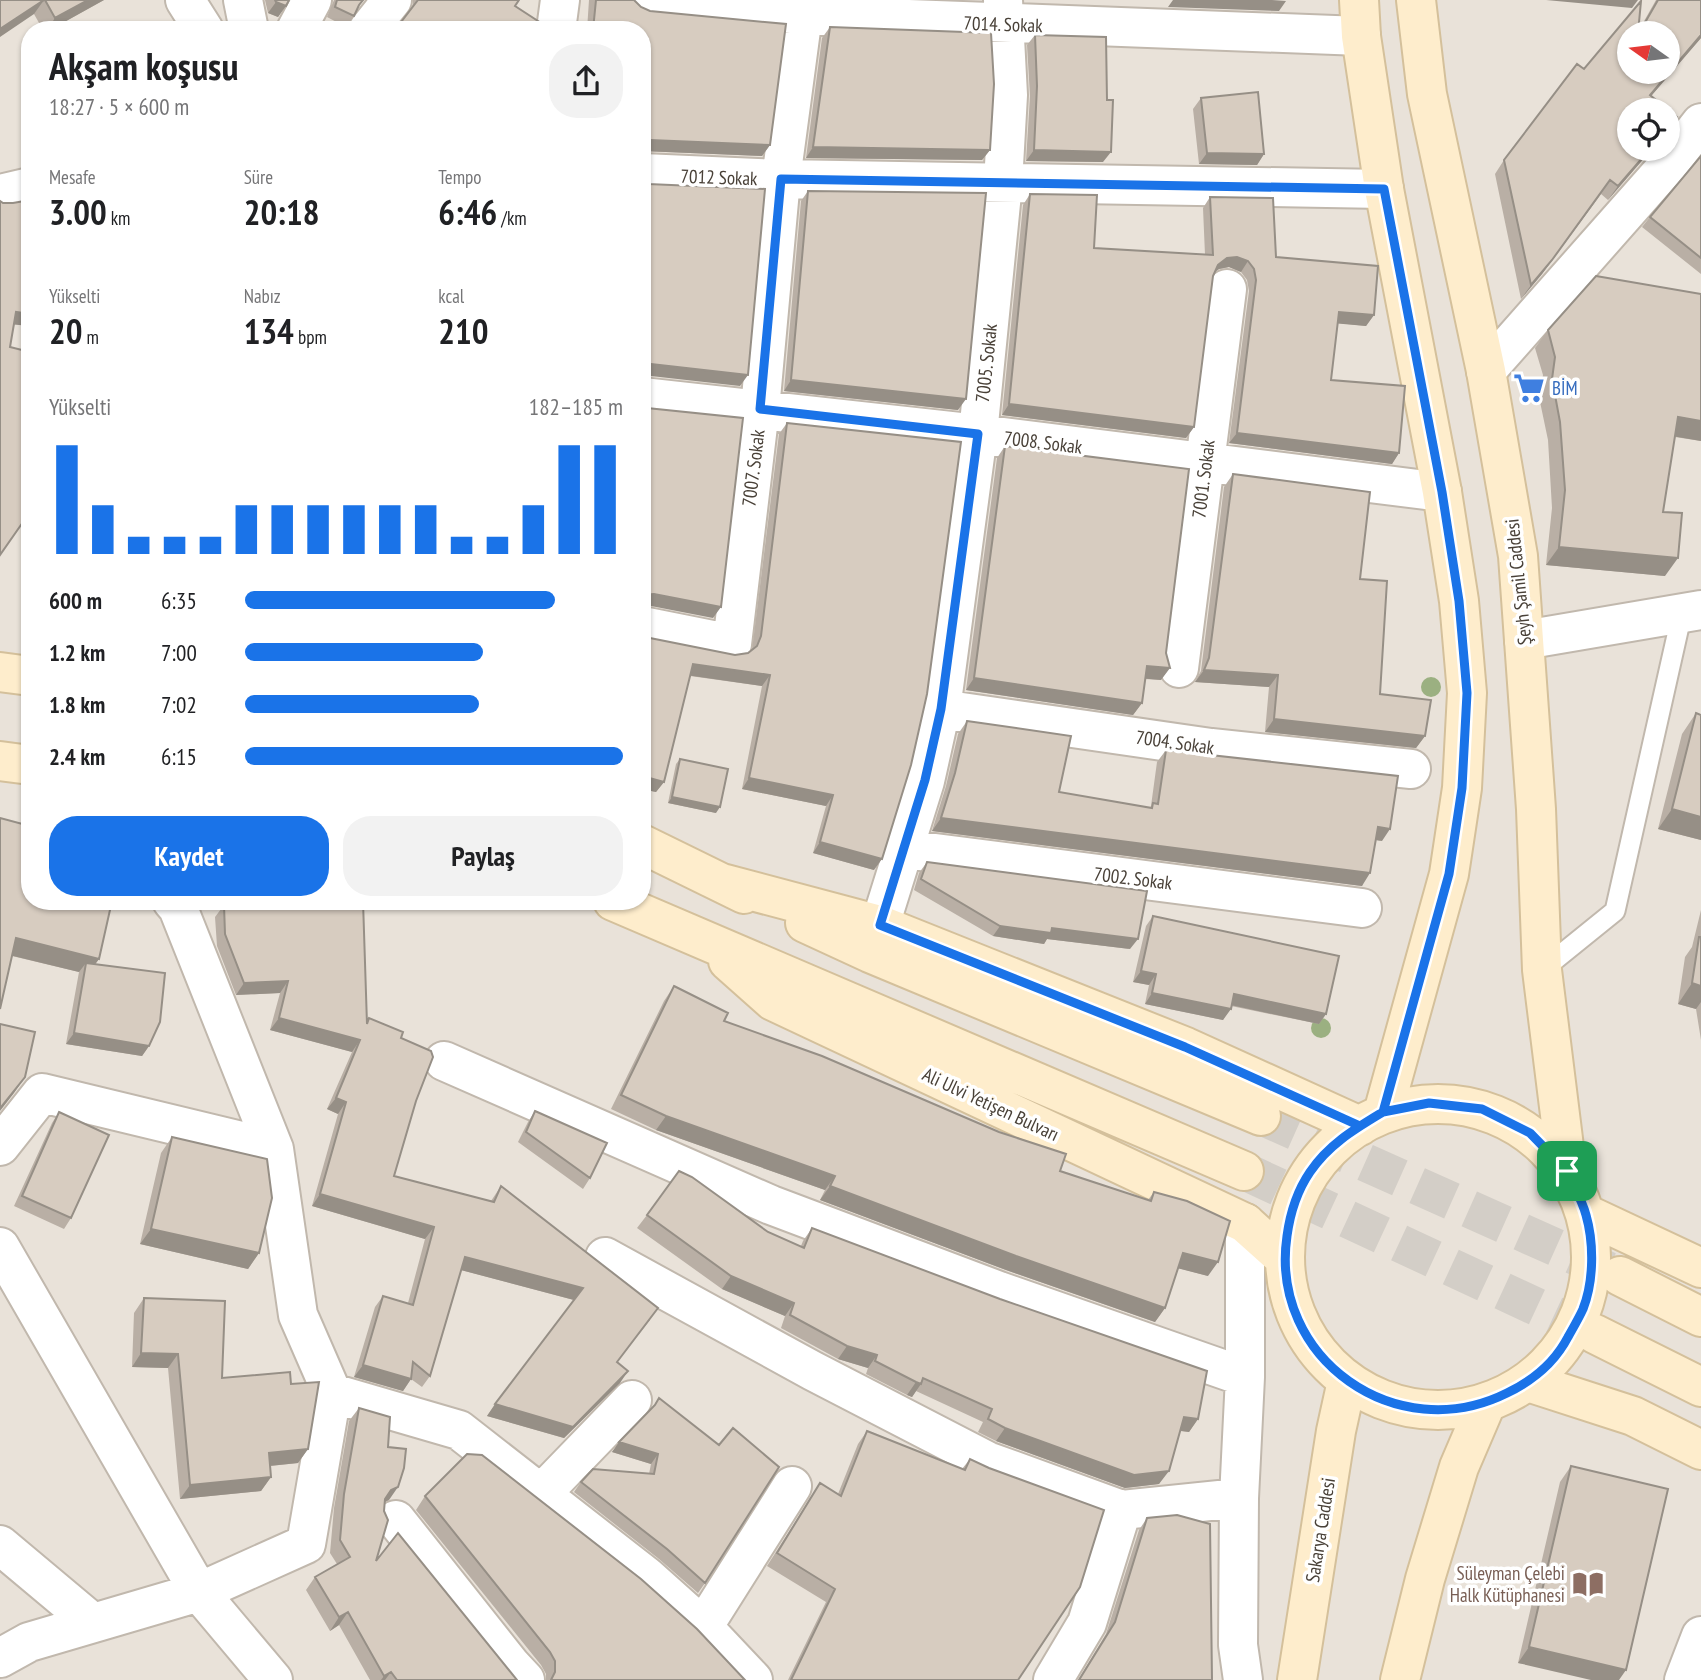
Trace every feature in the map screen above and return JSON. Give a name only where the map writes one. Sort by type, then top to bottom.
[{"type":"main road","name":"Şeyh Şamil Caddesi","points":[[1416,0],[1430,107],[1486,371],[1518,556],[1536,808],[1542,971],[1567,1171]]},
{"type":"main road","points":[[1360,18],[1384,189],[1442,492],[1459,601],[1467,693],[1462,788],[1449,874],[1372,1119]]},
{"type":"main road","points":[[0,672],[21,675]]},
{"type":"main road","points":[[0,761],[21,764]]},
{"type":"main road","points":[[651,848],[870,953],[1261,1116]]},
{"type":"main road","points":[[722,883],[880,925],[1372,1119]]},
{"type":"main road","name":"Ali Ulvi Yetişen Bulvarı","points":[[634,910],[1244,1171]]},
{"type":"main road","name":"Ali Ulvi Yetişen Bulvarı","points":[[706,940],[772,1001],[1245,1223],[1284,1258]]},
{"type":"main road","points":[[1429,1103],[1482,1109],[1530,1133],[1567,1171],[1586,1214],[1592,1261],[1584,1308],[1562,1349],[1528,1382],[1486,1404],[1438,1411],[1390,1404],[1347,1381],[1312,1346],[1291,1303],[1284,1258],[1290,1213],[1310,1172],[1340,1138],[1372,1119],[1429,1103]]},
{"type":"main road","points":[[1586,1214],[1701,1268]]},
{"type":"main road","points":[[1620,1276],[1701,1317]]},
{"type":"main road","points":[[1595,1334],[1701,1387]]},
{"type":"main road","name":"Sakarya Caddesi","points":[[1297,1680],[1336,1431],[1347,1381]]},
{"type":"main road","points":[[1528,1382],[1633,1416],[1701,1450]]},
{"type":"main road","points":[[1400,1680],[1425,1579],[1459,1467],[1486,1404]]},
{"type":"street","points":[[185,0],[198,21]]},
{"type":"street","points":[[243,0],[247,21]]},
{"type":"street","points":[[301,21],[312,0]]},
{"type":"street","points":[[376,21],[392,0]]},
{"type":"street","points":[[557,21],[560,0]]},
{"type":"street","name":"7014. Sokak","points":[[645,0],[803,7],[1360,18]]},
{"type":"street","name":"7007. Sokak","points":[[651,628],[732,644],[760,409],[781,179],[803,7]]},
{"type":"street","name":"7005. Sokak","points":[[880,925],[925,780],[941,709],[978,434],[1003,183],[1008,95],[1003,12]]},
{"type":"street","points":[[1486,371],[1668,165],[1701,123]]},
{"type":"street","name":"7012 Sokak","points":[[651,173],[781,179],[1384,189]]},
{"type":"street","points":[[0,194],[21,189]]},
{"type":"street","name":"7001. Sokak","points":[[1179,668],[1227,289]]},
{"type":"street","name":"7008. Sokak","points":[[651,398],[978,434],[1442,492]]},
{"type":"street","points":[[1524,640],[1692,612]]},
{"type":"street","name":"7004. Sokak","points":[[941,709],[1211,748],[1411,769]]},
{"type":"street","name":"7002. Sokak","points":[[904,849],[1362,908]]},
{"type":"street","points":[[0,1658],[29,1642],[198,1592],[306,1544],[332,1393],[298,1315],[274,1149],[179,910]]},
{"type":"street","points":[[444,1061],[771,1205],[999,1291],[1245,1377]]},
{"type":"street","points":[[0,1146],[42,1093],[274,1149]]},
{"type":"street","points":[[1243,1680],[1238,1645],[1239,1498],[1245,1377],[1245,1223]]},
{"type":"street","points":[[3,1255],[198,1592],[273,1680]]},
{"type":"street","points":[[605,1257],[813,1371],[987,1461],[1122,1510],[1239,1498]]},
{"type":"street","points":[[332,1393],[459,1430],[646,1576],[703,1627],[753,1680]]},
{"type":"street","points":[[541,1494],[632,1400]]},
{"type":"street","points":[[703,1627],[792,1486]]},
{"type":"street","points":[[1053,1680],[1087,1623],[1122,1510]]},
{"type":"street","points":[[396,1520],[525,1680]]},
{"type":"street","points":[[0,1545],[93,1623]]},
{"type":"street","points":[[1684,1680],[1701,1636]]},
{"type":"lane","points":[[1542,971],[1615,911],[1692,612]]},
{"type":"shaded area","points":[[0,0],[1701,0],[1701,1680],[0,1680]]},
{"type":"building","points":[[0,0],[44,0],[0,29]]},
{"type":"building","points":[[45,0],[88,0],[55,18]]},
{"type":"building","points":[[275,0],[289,0],[286,6]]},
{"type":"building","points":[[337,0],[363,0],[354,16],[335,7]]},
{"type":"building","points":[[418,0],[519,0],[515,6],[538,21],[402,21]]},
{"type":"building","points":[[596,0],[634,0],[650,11],[786,24],[770,145],[651,140],[651,21],[594,21]]},
{"type":"building","points":[[1658,0],[1701,0],[1701,35],[1680,60],[1680,21],[1646,21]]},
{"type":"building","points":[[1641,1],[1639,21],[1624,21]]},
{"type":"building","points":[[830,27],[991,33],[994,84],[990,150],[813,147]]},
{"type":"building","points":[[1617,30],[1617,84],[1659,84],[1650,95],[1654,98],[1617,98],[1617,161],[1640,161],[1618,186],[1610,180],[1531,285],[1504,160],[1577,64],[1584,69]]},
{"type":"building","points":[[1035,35],[1106,37],[1107,100],[1113,100],[1111,152],[1034,150],[1037,86]]},
{"type":"building","points":[[1258,92],[1264,154],[1207,153],[1201,98]]},
{"type":"building","points":[[1701,156],[1701,258],[1650,217]]},
{"type":"building","points":[[651,184],[765,189],[748,375],[651,364]]},
{"type":"building","points":[[808,191],[986,193],[966,399],[791,380]]},
{"type":"building","points":[[1030,194],[1097,195],[1094,248],[1213,255],[1210,197],[1273,198],[1276,257],[1378,266],[1374,315],[1339,312],[1331,380],[1405,386],[1399,453],[1237,433],[1256,280],[1254,269],[1248,261],[1237,257],[1227,258],[1218,265],[1213,276],[1194,427],[1009,404]]},
{"type":"building","points":[[0,201],[21,202],[21,313],[16,312],[10,347],[21,350],[21,525],[0,555]]},
{"type":"building","points":[[1596,276],[1701,294],[1701,421],[1678,417],[1663,512],[1682,513],[1678,558],[1559,547],[1565,490],[1560,422],[1552,379],[1555,357],[1548,330]]},
{"type":"building","points":[[651,408],[743,418],[721,607],[651,594]]},
{"type":"building","points":[[787,423],[961,442],[927,694],[911,765],[882,859],[820,842],[833,795],[749,778],[770,675],[693,664],[664,782],[651,778],[651,638],[735,655],[748,653],[757,646],[761,636]]},
{"type":"building","points":[[1005,446],[1189,469],[1166,653],[1170,668],[1147,666],[1142,703],[974,678]]},
{"type":"building","points":[[1233,474],[1370,492],[1360,579],[1387,581],[1380,694],[1431,700],[1425,736],[1274,719],[1278,675],[1204,670],[1209,658]]},
{"type":"building","points":[[1696,713],[1701,715],[1701,817],[1672,809]]},
{"type":"building","points":[[967,721],[1071,736],[1059,792],[1152,808],[1153,803],[1158,804],[1166,750],[1398,776],[1390,829],[1378,827],[1370,873],[941,818]]},
{"type":"building","points":[[680,759],[728,769],[720,807],[672,797]]},
{"type":"building","points":[[0,818],[21,824],[21,910],[110,910],[99,959],[16,938],[0,1009]]},
{"type":"building","points":[[927,862],[1147,891],[1138,939],[1052,928],[1051,933],[1000,926],[921,879]]},
{"type":"building","points":[[224,910],[363,910],[367,1024],[369,1018],[403,1032],[401,1038],[431,1051],[433,1057],[416,1101],[394,1176],[494,1202],[501,1186],[658,1308],[617,1362],[628,1371],[573,1427],[495,1404],[583,1288],[465,1257],[430,1376],[413,1362],[411,1379],[363,1365],[383,1296],[413,1305],[434,1227],[320,1194],[346,1102],[336,1098],[360,1040],[279,1018],[288,981],[244,983],[225,934]]},
{"type":"building","points":[[1153,916],[1339,956],[1326,1014],[1234,994],[1231,1009],[1152,993],[1156,974],[1141,971]]},
{"type":"building","points":[[1701,937],[1701,986],[1692,983]]},
{"type":"building","points":[[86,963],[165,973],[160,1022],[149,1046],[74,1033]]},
{"type":"building","points":[[674,986],[728,1013],[724,1021],[822,1056],[999,1132],[1066,1154],[1060,1171],[1151,1201],[1154,1192],[1187,1201],[1230,1221],[1218,1262],[1183,1253],[1165,1308],[1016,1256],[830,1186],[835,1176],[666,1116],[621,1095]]},
{"type":"building","points":[[0,1024],[35,1032],[25,1077],[1,1107],[0,1107]]},
{"type":"building","points":[[535,1111],[607,1143],[590,1178],[526,1132]]},
{"type":"building","points":[[59,1112],[109,1135],[71,1218],[22,1196]]},
{"type":"building","points":[[172,1137],[267,1159],[272,1198],[259,1253],[151,1229]]},
{"type":"building","points":[[679,1171],[692,1177],[768,1232],[804,1248],[812,1228],[1000,1299],[1207,1371],[1198,1419],[1184,1417],[1169,1471],[1134,1475],[1005,1428],[988,1419],[992,1409],[923,1378],[921,1384],[916,1382],[875,1361],[877,1355],[847,1346],[790,1315],[794,1303],[731,1276],[647,1215]]},
{"type":"building","points":[[144,1298],[225,1301],[222,1378],[290,1372],[291,1384],[319,1382],[308,1449],[269,1453],[271,1477],[190,1485],[178,1354],[141,1353]]},
{"type":"building","points":[[659,1398],[719,1445],[733,1428],[779,1467],[705,1583],[667,1549],[581,1482],[593,1469],[654,1474],[658,1454],[619,1442]]},
{"type":"building","points":[[359,1408],[390,1417],[388,1447],[406,1449],[398,1487],[391,1490],[385,1499],[384,1511],[388,1520],[376,1561],[398,1533],[517,1680],[397,1680],[391,1672],[384,1676],[348,1612],[339,1617],[315,1577],[350,1557],[340,1540],[344,1494]]},
{"type":"building","points":[[867,1431],[965,1470],[970,1459],[1104,1510],[1080,1587],[1018,1680],[791,1680],[835,1589],[777,1553],[820,1483],[841,1496]]},
{"type":"building","points":[[467,1454],[482,1455],[641,1579],[697,1629],[745,1680],[551,1680],[555,1672],[555,1661],[550,1652],[425,1496]]},
{"type":"building","name":"Süleyman Çelebi Halk Kütüphanesi","points":[[1571,1466],[1668,1489],[1626,1670],[1529,1647]]},
{"type":"building","points":[[1177,1515],[1210,1524],[1212,1680],[1079,1680],[1115,1622],[1147,1518]]},
{"type":"tunnel","points":[[1261,1116],[1620,1276]]},
{"type":"tunnel","points":[[1244,1171],[1595,1334]]},
{"type":"place","name":"BİM","points":[[1529,388]]},
{"type":"place","name":"Süleyman Çelebi Halk Kütüphanesi","points":[[1588,1584]]},
{"type":"route","points":[[1567,1171],[1530,1133],[1482,1109],[1429,1103],[1383,1112],[1360,1126],[1185,1047],[880,925],[925,780],[941,709],[978,434],[760,409],[781,179],[1384,189],[1442,492],[1459,601],[1467,693],[1462,788],[1449,874],[1383,1112],[1360,1126],[1340,1138],[1310,1172],[1290,1213],[1284,1258],[1291,1303],[1312,1346],[1347,1381],[1390,1404],[1438,1411],[1486,1404],[1528,1382],[1562,1349],[1584,1308],[1592,1261],[1586,1214],[1567,1171]]}]
